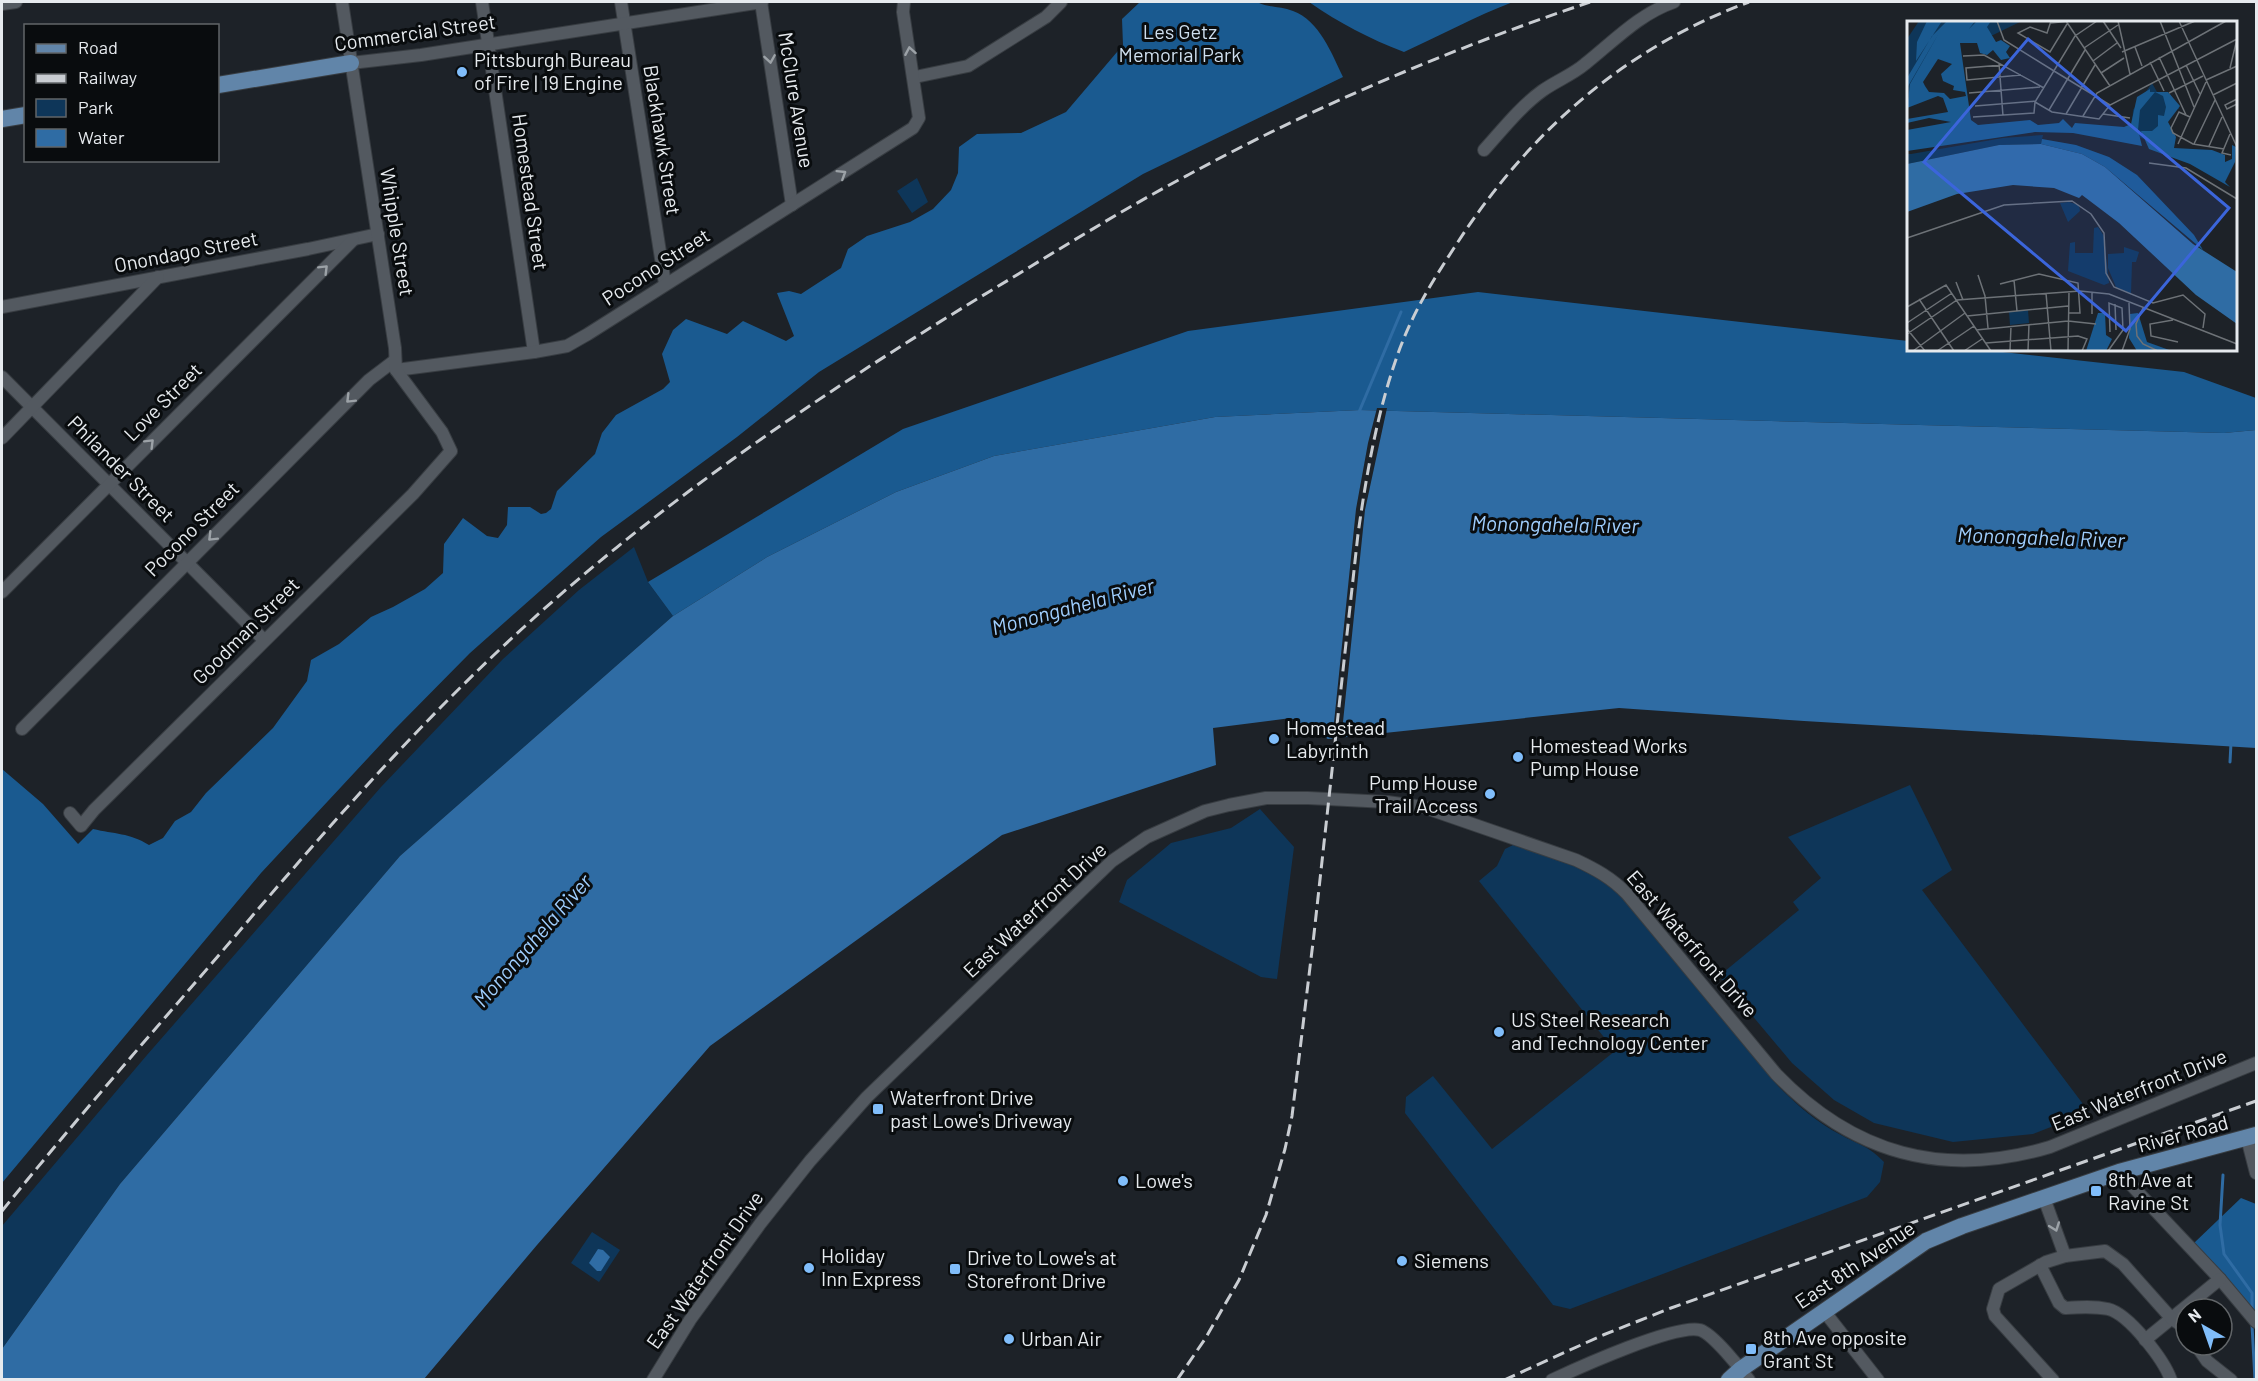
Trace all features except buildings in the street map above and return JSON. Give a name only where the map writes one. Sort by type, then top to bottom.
[{"type":"main road","name":"Commercial Street","points":[[219,85],[351,63]]},
{"type":"main road","points":[[2,119],[24,115]]},
{"type":"main road","name":"River Road","points":[[2119,1172],[2252,1137]]},
{"type":"main road","name":"East 8th Avenue","points":[[1740,1376],[1824,1311],[1926,1241],[1962,1226],[2119,1172]]},
{"type":"street","points":[[2,4],[16,2]]},
{"type":"street","name":"Whipple Street","points":[[342,2],[378,234],[395,366]]},
{"type":"street","name":"Homestead Street","points":[[482,2],[534,352]]},
{"type":"street","name":"Blackhawk Street","points":[[621,2],[665,284]]},
{"type":"street","name":"Commercial Street","points":[[351,63],[761,2]]},
{"type":"street","name":"McClure Avenue","points":[[761,2],[792,205]]},
{"type":"street","points":[[904,2],[903,12],[915,77],[968,66],[1046,17],[1061,2]]},
{"type":"street","points":[[1484,150],[1518,112],[1542,91],[1584,65],[1641,18],[1661,6],[1674,2]]},
{"type":"street","name":"Pocono Street","points":[[22,729],[369,380],[395,366],[534,352],[567,346],[913,128],[920,118],[915,77]]},
{"type":"street","name":"Onondago Street","points":[[2,307],[378,234]]},
{"type":"street","name":"Love Street","points":[[2,592],[353,240]]},
{"type":"street","points":[[2,438],[158,277]]},
{"type":"street","name":"Goodman Street","points":[[70,813],[81,826],[94,810],[264,640],[413,494],[451,451],[442,432],[395,366]]},
{"type":"street","name":"Philander Street","points":[[2,376],[264,640]]},
{"type":"street","name":"East Waterfront Drive","points":[[653,1380],[690,1320],[810,1161],[900,1064],[1112,861],[1167,827],[1205,811],[1229,805],[1266,798],[1308,798],[1387,802],[1423,807],[1576,860],[1608,876],[1628,894],[1776,1074],[1794,1092],[1828,1120],[1869,1142],[1919,1157],[1962,1161],[2030,1153],[2050,1147],[2256,1063]]},
{"type":"street","points":[[2252,1137],[2256,1173]]},
{"type":"street","points":[[2119,1172],[2220,1279],[2253,1318]]},
{"type":"street","points":[[2044,1198],[2065,1256]]},
{"type":"street","points":[[2054,1380],[1995,1316],[1993,1309],[1999,1289],[2040,1265],[2065,1256],[2105,1251],[2124,1264],[2172,1319]]},
{"type":"street","points":[[2040,1265],[2059,1303],[2066,1308],[2090,1307],[2111,1310],[2124,1319],[2145,1340],[2171,1380]]},
{"type":"street","points":[[2145,1340],[2220,1279]]},
{"type":"street","points":[[1824,1311],[1876,1379]]},
{"type":"street","points":[[1552,1380],[1614,1353],[1683,1329],[1702,1330],[1719,1345],[1740,1376]]},
{"type":"street","points":[[2204,1357],[2230,1380]]},
{"type":"green space","name":"Les Getz Memorial Park","points":[[1140,2],[1257,2],[1293,11],[1310,22],[1324,39],[1343,77],[1143,174],[819,372],[737,437],[601,537],[470,653],[395,729],[261,873],[2,1183],[2,769],[43,804],[78,844],[93,829],[128,836],[149,845],[163,838],[175,821],[191,812],[206,793],[273,728],[307,681],[311,660],[339,644],[371,617],[425,589],[443,573],[444,544],[463,518],[487,536],[498,538],[507,525],[508,507],[530,507],[541,514],[551,509],[557,491],[595,454],[602,433],[616,415],[663,389],[670,382],[662,354],[673,330],[686,319],[727,334],[743,321],[786,341],[794,336],[777,293],[789,291],[801,294],[841,268],[848,249],[867,236],[910,222],[933,209],[951,190],[958,173],[959,147],[977,134],[1021,133],[1066,112],[1123,45],[1122,19]]},
{"type":"green space","points":[[1309,2],[1513,2],[1404,52],[1355,30]]},
{"type":"green space","points":[[917,178],[928,202],[912,213],[897,191]]},
{"type":"green space","points":[[1478,292],[1907,341],[1907,351],[1994,351],[2184,372],[2256,398],[2256,430],[2224,433],[1360,410],[1215,417],[994,456],[896,492],[767,557],[673,616],[648,582],[903,429],[1188,331]]},
{"type":"green space","points":[[634,547],[648,582],[673,616],[400,856],[120,1184],[2,1349],[2,1226],[147,1055],[381,787],[503,659],[579,590]]},
{"type":"green space","points":[[1910,785],[1952,870],[1922,890],[2089,1112],[2033,1134],[1953,1142],[1874,1123],[1834,1100],[1792,1063],[1719,976],[1799,910],[1793,902],[1821,878],[1788,837]]},
{"type":"green space","points":[[1260,809],[1294,847],[1277,979],[1261,977],[1119,902],[1127,880],[1171,843],[1231,828]]},
{"type":"green space","points":[[1515,844],[1594,873],[1622,895],[1778,1086],[1815,1119],[1869,1149],[1884,1162],[1880,1182],[1867,1197],[1570,1309],[1553,1305],[1405,1113],[1406,1097],[1433,1076],[1492,1149],[1615,1051],[1479,881],[1497,866],[1505,849]]},
{"type":"green space","points":[[2241,1198],[2256,1204],[2256,1323],[2194,1243]]},
{"type":"green space","points":[[592,1232],[620,1250],[599,1282],[571,1263]]},
{"type":"water","name":"Monongahela River","points":[[1360,410],[2224,433],[2256,430],[2256,748],[1619,708],[1328,739],[1291,718],[1213,728],[1216,765],[1002,835],[710,1046],[424,1379],[2,1380],[2,1349],[120,1184],[400,856],[673,616],[767,557],[896,492],[994,456],[1215,417]]},
{"type":"water","points":[[598,1249],[603,1250],[610,1257],[601,1271],[597,1271],[589,1263]]},
{"type":"pier","points":[[1377,408],[1387,408],[1365,510],[1341,741],[1332,742],[1356,509]]},
{"type":"waterway","points":[[1359,412],[1401,312]]},
{"type":"waterway","points":[[2230,762],[2231,743]]},
{"type":"waterway","points":[[2223,1175],[2220,1225],[2224,1254],[2252,1293],[2252,1312]]},
{"type":"waterway","points":[[2252,1325],[2255,1380]]},
{"type":"railway","points":[[2,1211],[82,1114],[292,870],[404,745],[524,627],[631,536],[686,493],[859,373],[977,299],[1161,190],[1237,149],[1385,80],[1487,39],[1590,2]]},
{"type":"railway","points":[[1177,1380],[1205,1339],[1239,1280],[1266,1215],[1285,1149],[1292,1116],[1314,934],[1361,510],[1379,416],[1400,348],[1418,308],[1454,248],[1482,207],[1546,132],[1619,70],[1703,21],[1749,2]]},
{"type":"railway","points":[[1504,1380],[1603,1335],[1671,1308],[2256,1101]]},
{"type":"place","name":"Pittsburgh Bureau of Fire | 19 Engine","points":[[462,72]]},
{"type":"place","name":"Homestead Labyrinth","points":[[1274,739]]},
{"type":"place","name":"Homestead Works Pump House","points":[[1518,757]]},
{"type":"place","name":"Pump House Trail Access","points":[[1490,794]]},
{"type":"place","name":"US Steel Research and Technology Center","points":[[1499,1032]]},
{"type":"place","name":"Waterfront Drive past Lowe's Driveway","points":[[878,1109]]},
{"type":"place","name":"Lowe's","points":[[1123,1181]]},
{"type":"place","name":"8th Ave at Ravine St","points":[[2096,1191]]},
{"type":"place","name":"Siemens","points":[[1402,1261]]},
{"type":"place","name":"Holiday Inn Express","points":[[809,1268]]},
{"type":"place","name":"Drive to Lowe's at Storefront Drive","points":[[955,1269]]},
{"type":"place","name":"Urban Air","points":[[1009,1339]]},
{"type":"place","name":"8th Ave opposite Grant St","points":[[1751,1349]]}]
